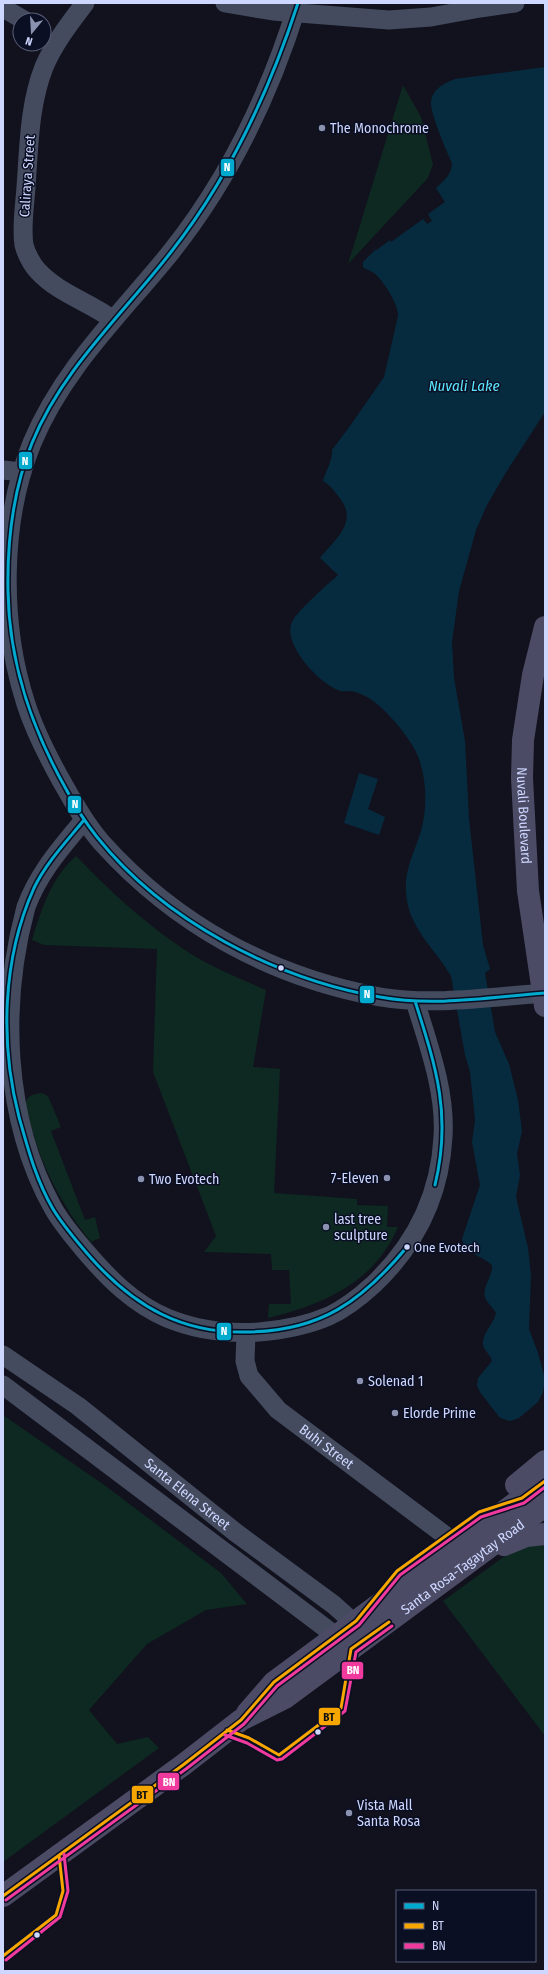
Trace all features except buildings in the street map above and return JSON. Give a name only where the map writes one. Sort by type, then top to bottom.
[{"type":"main road","name":"Nuvali Boulevard","points":[[544,991],[528,891],[522,778],[523,740],[533,675],[545,627]]},
{"type":"main road","points":[[360,1627],[397,1571],[479,1512],[545,1461]]},
{"type":"main road","name":"Santa Rosa-Tagaytay Road","points":[[241,1720],[285,1698],[360,1627],[545,1481]]},
{"type":"main road","points":[[479,1512],[522,1498]]},
{"type":"main road","name":"Santa Rosa-Tagaytay Road","points":[[3,1896],[183,1765],[241,1720],[274,1682],[336,1636],[360,1627],[465,1564],[545,1506]]},
{"type":"main road","points":[[465,1564],[515,1540],[526,1536],[545,1534]]},
{"type":"street","name":"Caliraya Street","points":[[52,35],[85,3]]},
{"type":"street","points":[[224,3],[273,11],[297,7],[343,17],[389,20],[431,17],[515,3]]},
{"type":"street","points":[[297,7],[267,88],[244,137],[204,208],[171,251],[87,350],[52,403],[33,442],[22,472],[13,509],[7,557],[8,619],[16,674],[25,703],[41,742],[84,820],[100,841],[149,888],[194,924],[233,948],[258,959],[318,980],[374,995],[415,1001],[438,1002],[544,991]]},
{"type":"street","points":[[3,8],[12,13]]},
{"type":"street","name":"Caliraya Street","points":[[47,52],[36,90],[31,122],[23,221],[24,245],[30,259],[38,271],[55,285],[96,307],[112,319]]},
{"type":"street","points":[[3,470],[22,472]]},
{"type":"street","points":[[84,820],[45,866],[26,905],[13,948],[6,1010],[6,1052],[11,1092],[27,1152],[53,1208],[69,1232],[100,1270],[116,1286],[146,1308],[191,1326],[219,1332],[246,1333],[280,1330],[330,1316],[352,1303],[385,1274],[407,1247],[425,1216],[431,1201],[441,1160],[443,1115],[440,1092],[429,1046],[415,1001]]},
{"type":"street","name":"Buhi Street","points":[[246,1333],[245,1361],[249,1376],[278,1410],[446,1536]]},
{"type":"street","name":"Santa Elena Street","points":[[3,1355],[78,1406],[235,1532],[334,1605],[360,1627]]},
{"type":"street","name":"Santa Elena Street","points":[[3,1385],[336,1636]]},
{"type":"street","points":[[60,1427],[78,1406]]},
{"type":"green space","points":[[403,85],[421,117],[433,164],[428,178],[348,264]]},
{"type":"green space","points":[[76,856],[126,905],[167,938],[202,960],[266,990],[253,1067],[280,1069],[274,1193],[357,1199],[357,1205],[388,1206],[387,1227],[398,1227],[388,1246],[375,1263],[361,1277],[345,1288],[309,1306],[268,1318],[269,1304],[291,1304],[289,1270],[272,1270],[271,1254],[204,1252],[216,1236],[153,1072],[157,949],[44,945],[32,940],[48,894],[60,874]]},
{"type":"green space","points":[[42,1093],[48,1096],[61,1127],[51,1131],[85,1220],[95,1217],[100,1238],[91,1242],[62,1200],[40,1154],[27,1113],[26,1103],[28,1098],[34,1094]]},
{"type":"green space","points":[[3,1415],[107,1487],[221,1573],[247,1604],[206,1610],[147,1644],[89,1710],[117,1744],[148,1737],[159,1748],[3,1862]]},
{"type":"green space","points":[[545,1539],[545,1736],[443,1601],[513,1550]]},
{"type":"water","name":"Nuvali Lake","points":[[545,67],[545,412],[505,474],[487,505],[476,530],[459,591],[452,642],[454,678],[465,741],[469,819],[483,945],[490,969],[485,973],[495,1032],[509,1064],[518,1100],[522,1131],[517,1154],[520,1175],[516,1197],[528,1248],[531,1275],[529,1329],[538,1353],[545,1379],[543,1392],[538,1402],[519,1418],[510,1421],[500,1418],[477,1386],[478,1378],[492,1361],[483,1345],[483,1342],[485,1334],[496,1313],[487,1301],[484,1293],[491,1273],[492,1265],[470,1251],[462,1239],[480,1185],[472,1142],[475,1120],[470,1072],[465,1055],[451,976],[423,937],[411,916],[406,892],[408,868],[421,831],[425,811],[425,789],[422,767],[414,748],[390,716],[367,697],[350,691],[339,691],[321,680],[304,662],[297,651],[292,641],[290,631],[292,622],[299,612],[338,575],[320,558],[343,529],[347,514],[345,506],[339,497],[330,486],[323,481],[332,450],[384,377],[398,316],[396,306],[386,287],[378,276],[363,267],[363,262],[374,251],[374,246],[441,196],[436,188],[447,177],[452,167],[452,163],[432,109],[431,104],[433,95],[443,85],[455,79]]},
{"type":"water","points":[[359,773],[378,779],[368,809],[385,817],[379,835],[344,823]]},
{"type":"pier","points":[[441,196],[445,202],[428,214],[432,221],[427,224],[423,219],[391,242],[390,240],[375,251],[374,246]]},
{"type":"transit line","name":"N","points":[[298,3],[287,36],[261,101],[246,133],[212,194],[171,252],[77,366],[45,416],[32,443],[20,479],[12,516],[8,572],[9,618],[24,694],[42,742],[54,766],[84,820],[97,837],[124,867],[155,895],[189,920],[225,942],[262,961],[301,976],[341,988],[380,997],[400,1000],[442,1001],[545,993]]},
{"type":"transit line","name":"N","points":[[84,820],[50,861],[34,888],[23,915],[15,943],[7,1002],[9,1060],[19,1117],[33,1164],[42,1187],[53,1209],[66,1229],[108,1276],[143,1304],[181,1322],[202,1328],[224,1331],[248,1332],[274,1330],[297,1326],[319,1319],[356,1297],[373,1283],[407,1247]]},
{"type":"transit line","name":"N","points":[[415,1001],[435,1070],[442,1113],[440,1160],[435,1185]]},
{"type":"transit line","name":"BT","points":[[3,1896],[183,1765],[241,1720],[274,1682],[356,1621],[397,1571],[479,1512],[522,1498],[545,1481]]},
{"type":"transit line","name":"BN","points":[[6,1900],[186,1769],[244,1724],[277,1686],[359,1625],[400,1575],[481,1517],[524,1503],[545,1487]]},
{"type":"transit line","name":"BT","points":[[227,1730],[249,1738],[279,1755],[341,1708],[351,1649],[389,1622]]},
{"type":"transit line","name":"BN","points":[[225,1735],[247,1743],[277,1760],[282,1759],[345,1711],[356,1652],[392,1626]]},
{"type":"transit line","name":"BN","points":[[6,1960],[60,1917],[68,1891],[64,1854]]},
{"type":"transit line","name":"BT","points":[[3,1956],[56,1915],[63,1891],[59,1855]]},
{"type":"place","name":"The Monochrome","points":[[322,128]]},
{"type":"place","name":"7-Eleven","points":[[387,1178]]},
{"type":"place","name":"Two Evotech","points":[[141,1179]]},
{"type":"place","name":"last tree sculpture","points":[[326,1227]]},
{"type":"place","name":"One Evotech","points":[[407,1247]]},
{"type":"place","name":"Solenad 1","points":[[360,1381]]},
{"type":"place","name":"Elorde Prime","points":[[395,1413]]},
{"type":"place","name":"Vista Mall Santa Rosa","points":[[349,1813]]}]
